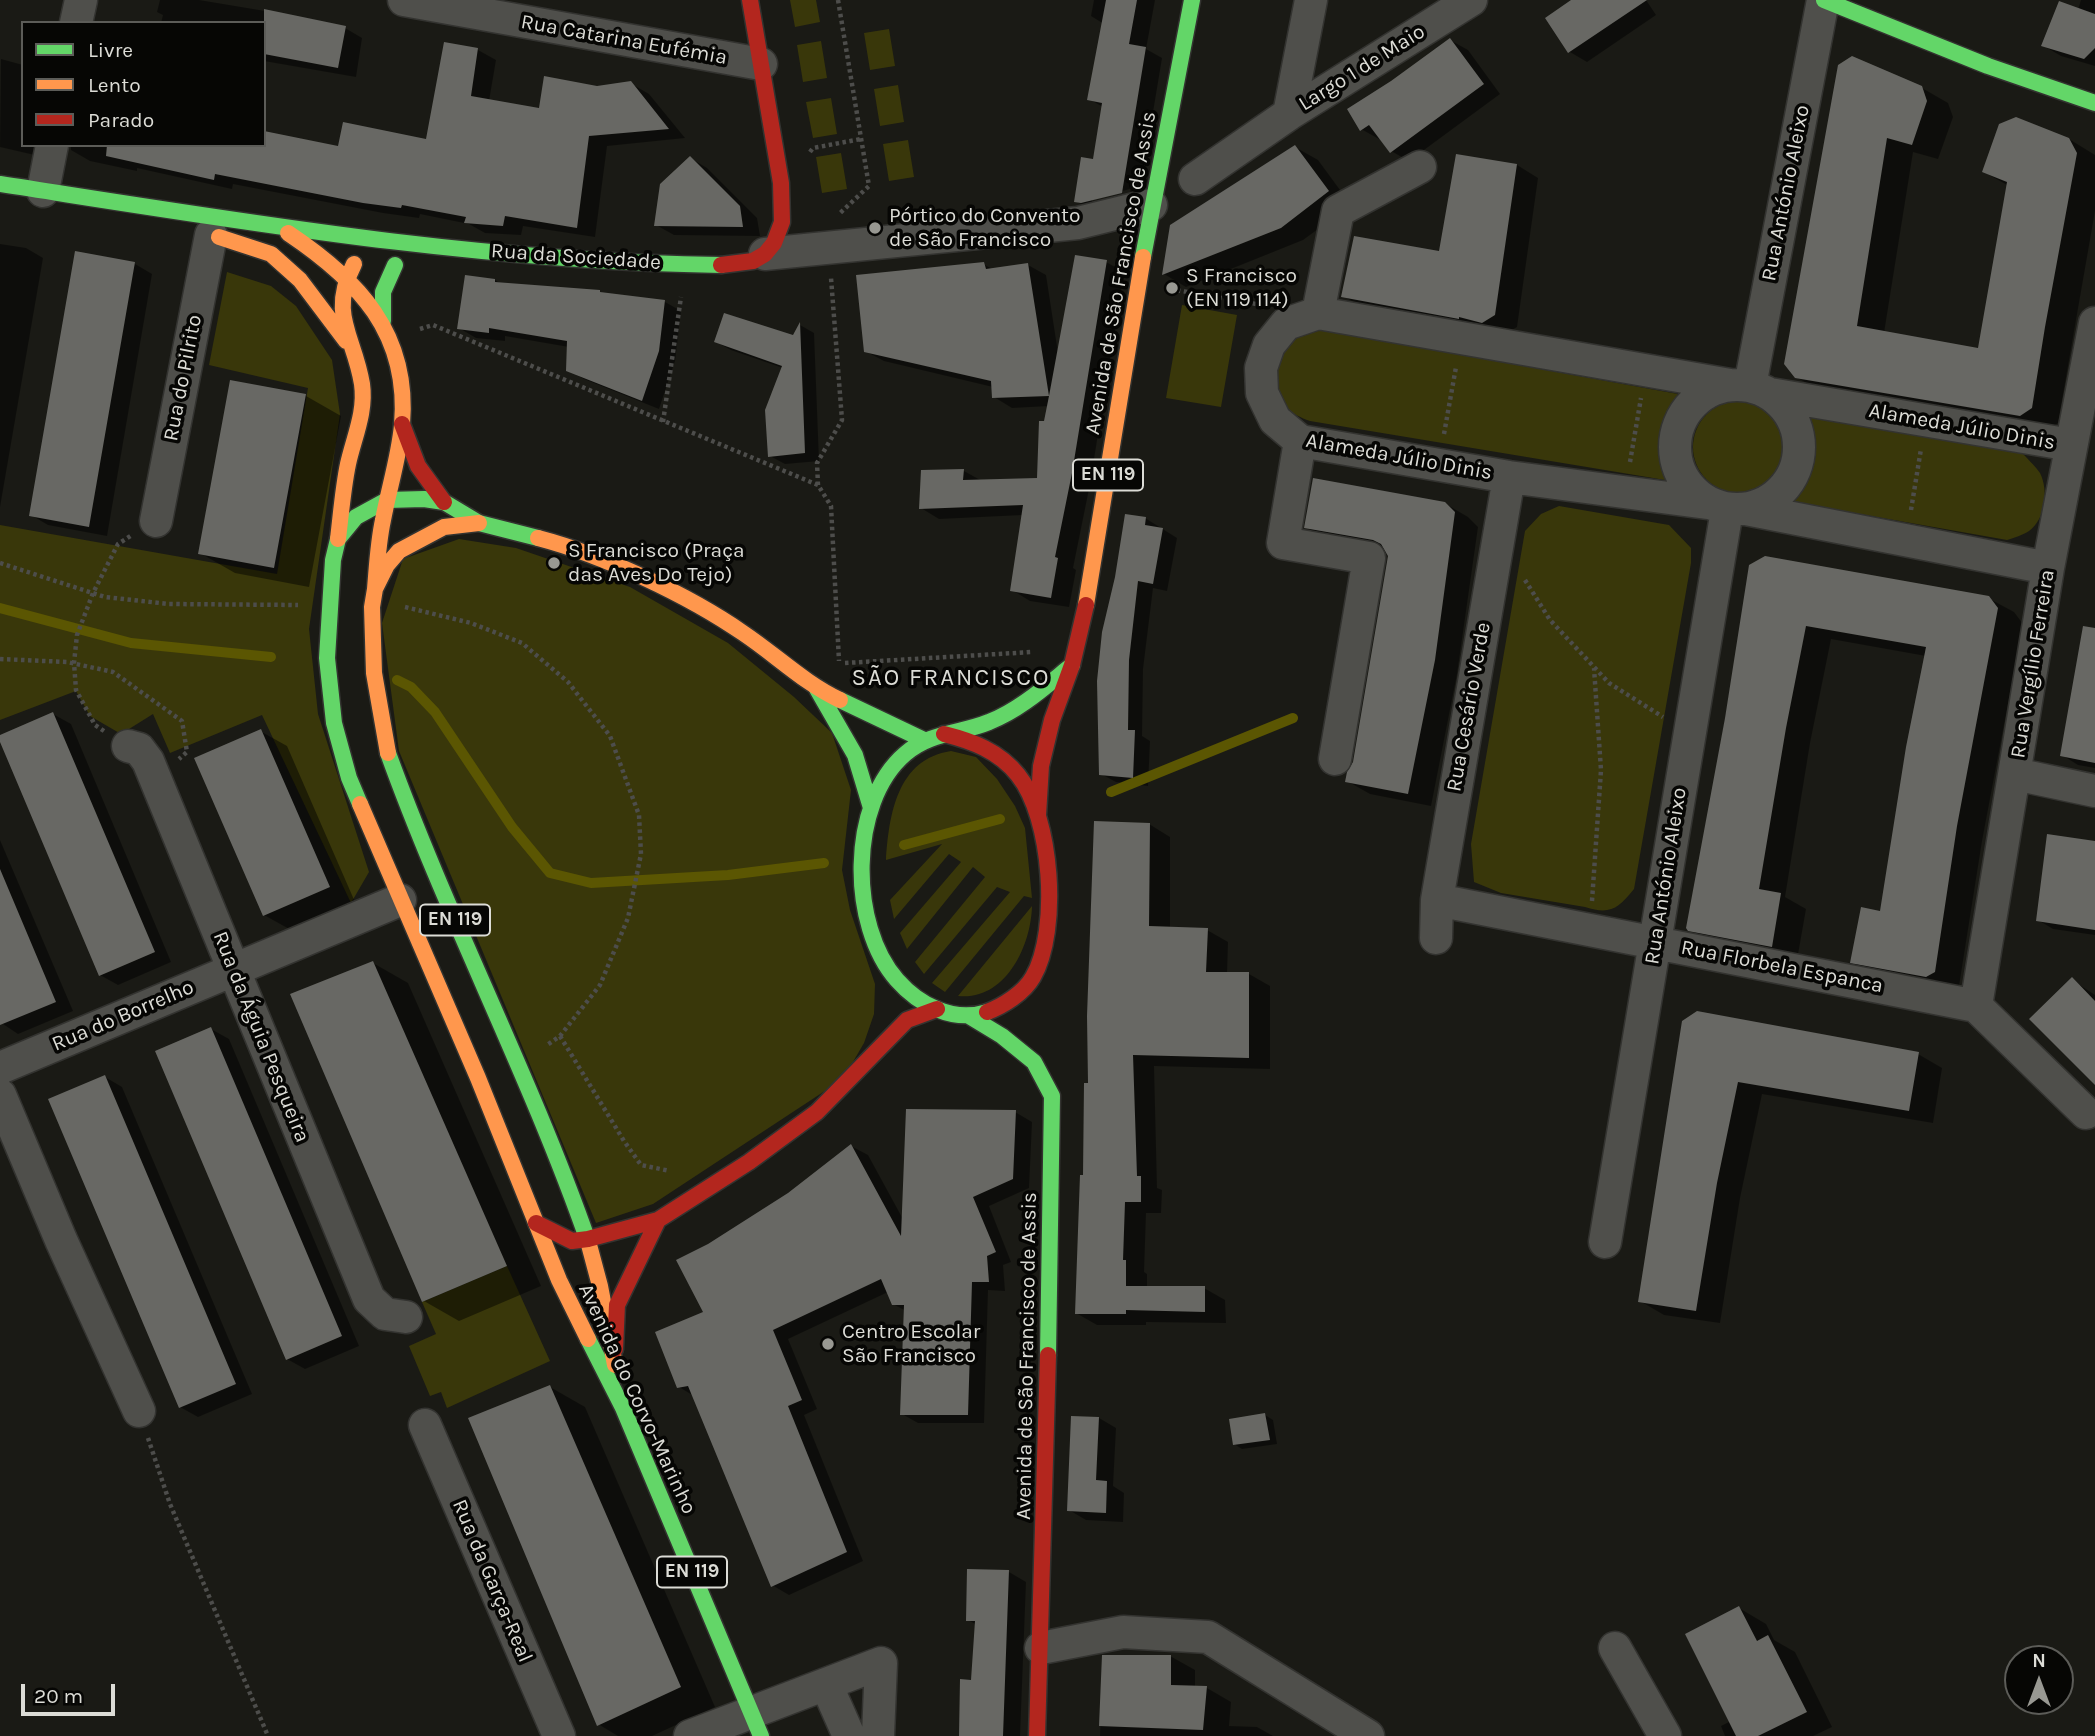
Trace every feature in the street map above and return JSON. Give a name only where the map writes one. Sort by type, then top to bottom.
[{"type":"main road","points":[[750,0],[780,174],[782,222],[775,243],[765,254]]},
{"type":"main road","points":[[1824,0],[1988,66],[2095,103]]},
{"type":"main road","name":"Avenida de São Francisco de Assis","points":[[1037,821],[1041,766],[1052,720],[1072,665],[1091,582],[1151,205],[1190,4]]},
{"type":"main road","name":"Rua da Sociedade","points":[[0,184],[279,227],[421,245],[686,265],[734,265],[753,261],[765,254]]},
{"type":"main road","points":[[128,204],[211,235],[247,244],[317,275],[372,273],[395,265],[421,245]]},
{"type":"main road","points":[[279,227],[325,258],[345,276],[383,321]]},
{"type":"main road","points":[[369,454],[361,378],[342,322],[341,302],[345,276],[377,240]]},
{"type":"main road","points":[[271,254],[300,280],[352,350]]},
{"type":"main road","points":[[375,589],[380,538],[402,424],[402,395],[380,300],[384,283],[395,265]]},
{"type":"main road","points":[[338,539],[348,465],[363,404]]},
{"type":"main road","points":[[402,424],[411,456],[444,502]]},
{"type":"main road","points":[[375,479],[387,500],[420,519],[444,527]]},
{"type":"main road","name":"EN 119","points":[[400,900],[349,778],[334,723],[327,657],[330,594],[338,539],[356,517],[387,500],[424,499],[444,502],[479,523],[560,544],[605,561],[677,595],[742,632],[817,689],[924,740]]},
{"type":"main road","name":"EN 119","points":[[479,523],[444,527],[399,551],[387,565],[375,589],[372,607],[374,673],[386,748],[489,1001],[519,1064],[588,1239],[600,1286],[623,1408]]},
{"type":"main road","name":"Avenida de São Francisco de Assis","points":[[944,734],[975,742],[997,754],[1018,774],[1033,804],[1044,842],[1051,889],[1047,936],[1032,978],[1004,1004],[981,1016],[954,1017],[937,1009],[899,985],[881,957],[868,924],[863,890],[863,851],[871,808],[885,775],[903,754],[924,740],[944,734],[992,721],[1024,702],[1072,665]]},
{"type":"main road","name":"EN 119","points":[[817,689],[855,755],[871,808]]},
{"type":"main road","name":"Avenida do Corvo-Marinho","points":[[400,900],[478,1078],[559,1280],[623,1408],[756,1724]]},
{"type":"main road","points":[[536,1223],[572,1241],[658,1220],[749,1162],[817,1112],[907,1020],[937,1009]]},
{"type":"main road","name":"Avenida de São Francisco de Assis","points":[[969,1016],[1002,1035],[1034,1062],[1052,1096],[1037,1736]]},
{"type":"main road","points":[[614,1364],[617,1305],[658,1220]]},
{"type":"street","points":[[76,21],[81,0]]},
{"type":"street","name":"Rua Catarina Eufémia","points":[[404,0],[761,64]]},
{"type":"street","name":"Largo 1 de Maio","points":[[1289,114],[1311,0]]},
{"type":"street","name":"Largo 1 de Maio","points":[[1195,179],[1289,114],[1471,0]]},
{"type":"street","name":"Rua António Aleixo","points":[[1750,388],[1824,0]]},
{"type":"street","points":[[43,191],[52,147]]},
{"type":"street","points":[[1318,313],[1338,211],[1420,167]]},
{"type":"street","name":"Rua da Sociedade","points":[[765,254],[1078,223],[1151,205]]},
{"type":"street","name":"Rua do Pilrito","points":[[156,521],[211,235]]},
{"type":"street","name":"Alameda Júlio Dinis","points":[[2048,568],[1727,507],[1509,477],[1300,441],[1275,420],[1262,393],[1261,368],[1269,345],[1286,324],[1318,313],[2071,445]]},
{"type":"street","name":"Rua Vergílio Ferreira","points":[[1976,1006],[2048,568],[2095,323]]},
{"type":"street","points":[[1750,388],[1786,408],[1797,427],[1800,449],[1796,470],[1785,488],[1768,502],[1727,507],[1691,491],[1680,475],[1674,455],[1675,435],[1682,416],[1694,401],[1711,390],[1750,388]]},
{"type":"street","points":[[1300,441],[1283,543],[1369,558],[1335,760]]},
{"type":"street","name":"Rua Cesário Verde","points":[[1436,938],[1437,900],[1509,477]]},
{"type":"street","name":"Rua António Aleixo","points":[[1605,1242],[1727,507]]},
{"type":"street","name":"Rua da Águia Pesqueira","points":[[128,746],[139,748],[148,761],[369,1299],[385,1314],[405,1317]]},
{"type":"street","points":[[2015,774],[2095,791]]},
{"type":"street","points":[[424,846],[414,876],[400,900],[442,927],[489,1001]]},
{"type":"street","name":"Rua do Borrelho","points":[[0,1068],[400,900]]},
{"type":"street","name":"Rua Florbela Espanca","points":[[1437,900],[1976,1006]]},
{"type":"street","points":[[1976,1006],[2086,1113]]},
{"type":"street","points":[[0,1095],[61,1240],[139,1411]]},
{"type":"street","name":"Rua da Garça-Real","points":[[425,1425],[559,1736]]},
{"type":"street","points":[[1041,1648],[1123,1632],[1208,1637],[1368,1736]]},
{"type":"street","points":[[1615,1648],[1665,1736]]},
{"type":"street","points":[[690,1736],[756,1724],[826,1684],[881,1663],[878,1736]]},
{"type":"street","points":[[826,1684],[849,1736]]},
{"type":"path","points":[[838,0],[869,186],[837,216],[831,278],[842,420],[817,463],[818,485],[831,506],[839,663],[1041,651],[1072,665]]},
{"type":"path","points":[[780,174],[798,169],[813,148],[861,139]]},
{"type":"path","points":[[663,422],[686,265]]},
{"type":"path","points":[[1138,284],[1270,306],[1286,324]]},
{"type":"path","points":[[390,339],[433,325],[818,485]]},
{"type":"path","points":[[1438,465],[1461,338]]},
{"type":"path","points":[[1625,492],[1646,370]]},
{"type":"path","points":[[1906,541],[1926,421]]},
{"type":"path","points":[[128,746],[95,725],[76,691],[74,663],[77,635],[118,544],[156,521]]},
{"type":"path","points":[[1518,570],[1550,620],[1594,668],[1609,683],[1664,718]]},
{"type":"path","points":[[0,659],[74,663],[113,672],[181,721],[187,752],[155,779]]},
{"type":"path","points":[[1591,909],[1601,770],[1594,668]]},
{"type":"path","points":[[519,1064],[560,1036],[600,985],[628,918],[639,860]]},
{"type":"path","points":[[560,1036],[641,1165],[687,1175],[698,1193]]},
{"type":"path","points":[[139,1411],[170,1504],[268,1736]]},
{"type":"shaded area","points":[[790,0],[816,0],[820,22],[795,27]]},
{"type":"shaded area","points":[[889,29],[895,66],[870,70],[864,33]]},
{"type":"shaded area","points":[[821,41],[827,78],[803,82],[797,45]]},
{"type":"shaded area","points":[[898,85],[904,122],[880,126],[874,89]]},
{"type":"shaded area","points":[[831,98],[837,134],[813,138],[806,102]]},
{"type":"shaded area","points":[[908,140],[914,177],[889,181],[883,144]]},
{"type":"shaded area","points":[[841,153],[847,189],[822,193],[816,157]]},
{"type":"shaded area","points":[[227,272],[271,286],[296,306],[332,360],[340,414],[309,629],[318,714],[369,872],[351,903],[262,715],[170,753],[153,714],[121,734],[90,716],[76,691],[0,720],[0,525],[277,574],[308,388],[209,365]]},
{"type":"shaded area","points":[[1182,305],[1237,315],[1221,407],[1166,398]]},
{"type":"shaded area","points":[[1326,330],[1678,394],[1667,415],[1661,435],[1660,456],[1665,480],[1310,421],[1298,416],[1283,405],[1279,398],[1275,359],[1297,337]]},
{"type":"shaded area","points":[[1739,401],[1757,404],[1772,414],[1782,429],[1785,447],[1782,465],[1772,480],[1757,490],[1739,493],[1721,490],[1706,480],[1696,465],[1693,447],[1696,429],[1706,414],[1721,404]]},
{"type":"shaded area","points":[[1809,417],[2021,452],[2038,470],[2043,480],[2045,496],[2039,520],[2029,531],[2007,540],[1792,502],[1811,472],[1816,452]]},
{"type":"shaded area","points":[[1559,506],[1669,525],[1691,548],[1691,563],[1634,889],[1618,906],[1607,910],[1501,893],[1474,882],[1471,844],[1525,531],[1541,514]]},
{"type":"shaded area","points":[[459,539],[516,548],[630,587],[728,643],[794,697],[832,733],[851,790],[842,870],[850,910],[875,984],[874,1014],[864,1043],[843,1079],[653,1204],[596,1223],[399,751],[382,623],[403,559]]},
{"type":"shaded area","points":[[951,751],[976,757],[997,779],[1015,806],[1025,828],[1032,898],[1024,896],[945,992],[932,983],[1010,892],[997,887],[924,974],[915,962],[985,877],[973,867],[907,949],[900,933],[961,862],[949,854],[894,919],[890,900],[942,844],[886,860],[887,843],[894,808],[907,777],[918,765],[933,756]]},
{"type":"shaded area","points":[[1032,906],[1027,938],[1021,954],[1002,981],[975,995],[958,996]]},
{"type":"shaded area","points":[[507,1266],[550,1361],[447,1408],[441,1392],[430,1396],[409,1346],[436,1334],[422,1302]]},
{"type":"building","points":[[1106,0],[1137,0],[1129,44],[1146,47],[1122,193],[1081,203],[1074,202],[1081,157],[1093,159],[1102,103],[1087,100]]},
{"type":"building","points":[[1571,0],[1647,0],[1568,53],[1545,18]]},
{"type":"building","points":[[2059,1],[2095,14],[2095,48],[2084,59],[2041,46]]},
{"type":"building","points":[[264,9],[346,26],[338,68],[266,54]]},
{"type":"building","points":[[1450,38],[1484,84],[1390,153],[1369,125],[1360,131],[1347,109]]},
{"type":"building","points":[[444,42],[478,48],[471,96],[539,108],[544,76],[597,86],[631,81],[669,129],[589,136],[577,228],[505,216],[503,226],[464,223],[466,217],[402,205],[401,208],[363,203],[215,174],[214,180],[106,156],[107,147],[266,147],[266,131],[338,146],[343,122],[426,139]]},
{"type":"building","points":[[1852,56],[1922,86],[1927,101],[1912,145],[1887,138],[1857,326],[1978,348],[2007,182],[1982,172],[1999,124],[2016,117],[2069,138],[2077,153],[2032,408],[2020,416],[1795,378],[1784,364],[1838,65]]},
{"type":"building","points":[[1295,145],[1329,191],[1281,228],[1162,275],[1170,225]]},
{"type":"building","points":[[1456,154],[1517,164],[1495,315],[1482,323],[1341,297],[1354,236],[1439,251]]},
{"type":"building","points":[[690,156],[740,206],[743,227],[654,226],[660,184]]},
{"type":"building","points":[[75,251],[135,262],[89,527],[29,516]]},
{"type":"building","points":[[1075,255],[1107,260],[1072,473],[1055,557],[1058,558],[1051,598],[1010,591],[1023,505],[919,509],[921,470],[964,469],[963,480],[1037,478],[1039,421],[1044,421]]},
{"type":"building","points":[[984,262],[986,269],[1028,263],[1049,396],[992,398],[991,381],[864,352],[856,275]]},
{"type":"building","points":[[465,275],[495,279],[495,282],[600,290],[665,300],[659,351],[642,401],[566,371],[567,341],[489,328],[489,333],[457,329]]},
{"type":"building","points":[[724,313],[793,335],[800,322],[805,453],[768,457],[765,410],[782,366],[714,342]]},
{"type":"building","points":[[230,380],[306,394],[274,568],[198,554]]},
{"type":"building","points":[[1313,478],[1445,502],[1455,512],[1435,660],[1408,794],[1345,782],[1353,762],[1388,556],[1381,544],[1373,540],[1304,528]]},
{"type":"building","points":[[1125,514],[1146,517],[1145,525],[1163,528],[1153,584],[1138,581],[1129,660],[1128,730],[1135,730],[1133,778],[1099,775],[1097,681],[1102,632],[1115,577]]},
{"type":"building","points":[[1765,556],[1989,596],[1998,608],[1957,826],[1935,972],[1926,977],[1850,963],[1861,907],[1880,911],[1906,747],[1926,647],[1806,626],[1759,889],[1781,893],[1772,947],[1688,931],[1686,928],[1725,718],[1749,565]]},
{"type":"building","points":[[2083,626],[2095,628],[2095,763],[2060,756]]},
{"type":"building","points":[[53,712],[155,952],[99,976],[0,742],[0,735]]},
{"type":"building","points":[[261,729],[330,887],[263,916],[194,758]]},
{"type":"building","points":[[1094,821],[1150,823],[1149,926],[1208,928],[1206,972],[1249,972],[1249,1058],[1133,1055],[1137,1176],[1141,1176],[1141,1202],[1125,1202],[1123,1260],[1126,1260],[1126,1286],[1205,1286],[1205,1312],[1126,1310],[1126,1314],[1075,1314],[1080,1175],[1083,1175],[1084,1083],[1088,1083],[1087,1016]]},
{"type":"building","points":[[2047,834],[2095,841],[2095,930],[2036,921]]},
{"type":"building","points":[[0,869],[56,1002],[0,1025]]},
{"type":"building","points":[[373,961],[507,1266],[422,1302],[290,994]]},
{"type":"building","points":[[2072,977],[2095,1001],[2095,1085],[2029,1019]]},
{"type":"building","points":[[1697,1011],[1919,1052],[1909,1111],[1738,1082],[1717,1183],[1696,1311],[1638,1302],[1682,1021]]},
{"type":"building","points":[[211,1027],[342,1336],[286,1360],[155,1051]]},
{"type":"building","points":[[105,1075],[236,1384],[179,1408],[48,1099]]},
{"type":"building","points":[[906,1109],[1016,1110],[1013,1179],[973,1197],[996,1252],[987,1256],[989,1282],[972,1282],[968,1415],[900,1415],[904,1305],[892,1305],[881,1279],[773,1330],[802,1400],[788,1406],[847,1552],[771,1587],[688,1386],[677,1388],[655,1332],[703,1312],[676,1260],[708,1244],[788,1193],[851,1144],[901,1236]]},
{"type":"building","points":[[550,1385],[681,1687],[597,1726],[468,1418]]},
{"type":"building","points":[[1265,1413],[1270,1440],[1233,1445],[1229,1419]]},
{"type":"building","points":[[1071,1416],[1099,1417],[1096,1480],[1107,1481],[1106,1513],[1067,1511]]},
{"type":"building","points":[[967,1569],[1009,1570],[1003,1736],[959,1736],[960,1679],[971,1680],[975,1621],[966,1621]]},
{"type":"building","points":[[1739,1606],[1757,1641],[1768,1635],[1807,1712],[1758,1736],[1736,1736],[1685,1634]]},
{"type":"building","points":[[1102,1655],[1171,1655],[1171,1685],[1207,1686],[1203,1730],[1099,1726]]},
{"type":"waterway","points":[[0,608],[131,643],[271,657]]},
{"type":"waterway","points":[[397,680],[411,687],[435,712],[512,827],[550,873],[591,883],[728,875],[824,863]]},
{"type":"waterway","points":[[1111,792],[1293,718]]},
{"type":"waterway","points":[[904,845],[1000,819]]},
{"type":"traffic: fast","points":[[1143,257],[1192,0]]},
{"type":"traffic: fast","points":[[1824,0],[1988,66],[2095,103]]},
{"type":"traffic: fast","points":[[0,184],[269,225],[449,248],[630,262],[721,265]]},
{"type":"traffic: fast","points":[[383,321],[383,292],[395,265]]},
{"type":"traffic: fast","points":[[360,804],[349,778],[334,723],[327,658],[333,560],[338,539],[356,517],[387,500],[424,499],[444,502],[479,523],[538,538]]},
{"type":"traffic: fast","points":[[987,1012],[962,1015],[937,1010],[906,989],[881,957],[870,929],[863,898],[865,833],[873,802],[886,776],[905,754],[935,737],[978,726],[1000,717],[1032,697],[1072,665]]},
{"type":"traffic: fast","points":[[817,689],[855,755],[871,808]]},
{"type":"traffic: fast","points":[[840,700],[924,740]]},
{"type":"traffic: fast","points":[[388,753],[436,876],[541,1118],[588,1241]]},
{"type":"traffic: fast","points":[[969,1016],[1002,1036],[1034,1062],[1052,1096],[1048,1355]]},
{"type":"traffic: fast","points":[[588,1339],[623,1408],[761,1736]]},
{"type":"traffic: slow","points":[[288,233],[357,290],[388,336],[397,363],[402,392],[402,425],[381,529],[375,589]]},
{"type":"traffic: slow","points":[[219,237],[271,254],[300,280],[346,341]]},
{"type":"traffic: slow","points":[[1086,605],[1143,257]]},
{"type":"traffic: slow","points":[[338,539],[346,473],[359,424],[363,394],[343,311],[343,297],[354,264]]},
{"type":"traffic: slow","points":[[388,753],[374,673],[372,607],[375,589],[387,565],[399,551],[444,527],[479,523]]},
{"type":"traffic: slow","points":[[538,538],[590,555],[671,591],[743,633],[814,685],[840,700]]},
{"type":"traffic: slow","points":[[360,804],[478,1078],[559,1280],[588,1339]]},
{"type":"traffic: slow","points":[[588,1241],[600,1286],[615,1365]]},
{"type":"traffic: jam","points":[[721,265],[753,261],[765,254],[774,243],[782,222],[781,183],[750,0]]},
{"type":"traffic: jam","points":[[402,424],[418,466],[444,502]]},
{"type":"traffic: jam","points":[[1038,815],[1041,766],[1052,720],[1072,665],[1086,605]]},
{"type":"traffic: jam","points":[[944,734],[984,748],[1011,767],[1030,794],[1045,845],[1049,904],[1042,957],[1033,977],[1019,994],[987,1012]]},
{"type":"traffic: jam","points":[[536,1223],[572,1241],[658,1220],[749,1162],[817,1112],[907,1020],[937,1009]]},
{"type":"traffic: jam","points":[[615,1349],[617,1305],[658,1220]]},
{"type":"traffic: jam","points":[[1037,1736],[1048,1355]]},
{"type":"place","name":"Pórtico do Convento de São Francisco","points":[[875,228]]},
{"type":"place","name":"S Francisco (EN 119 114)","points":[[1172,288]]},
{"type":"place","name":"S Francisco (Praça das Aves Do Tejo)","points":[[554,563]]},
{"type":"place","name":"Centro Escolar São Francisco","points":[[828,1344]]},
{"type":"district","name":"SÃO FRANCISCO","points":[[951,678]]}]
